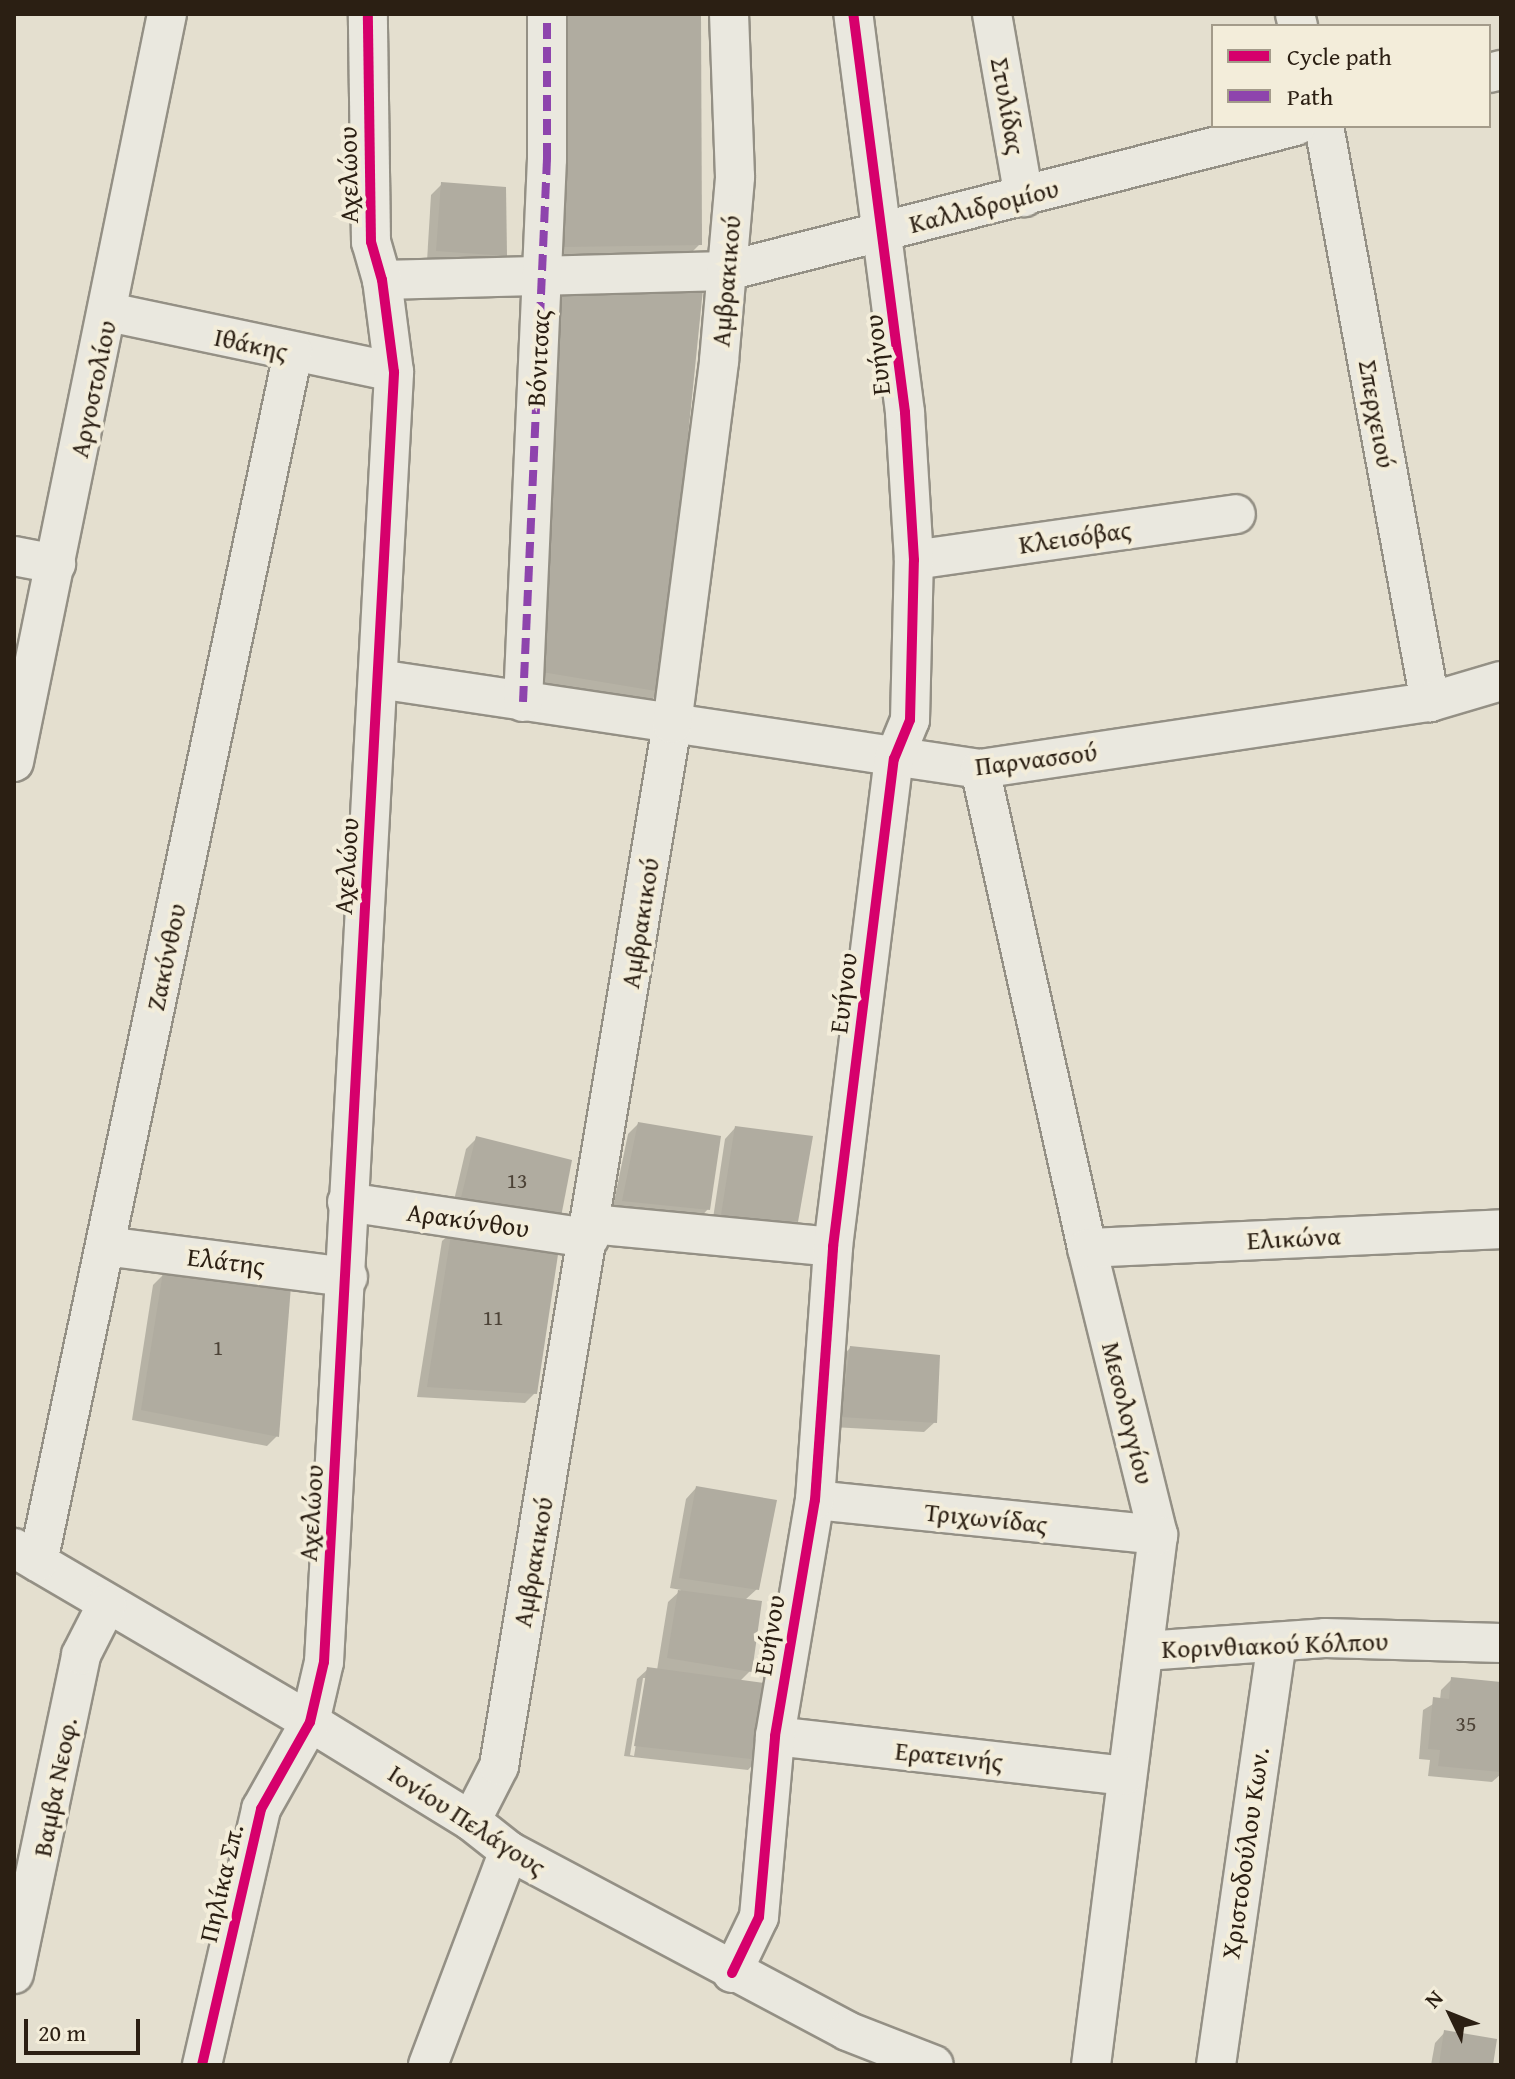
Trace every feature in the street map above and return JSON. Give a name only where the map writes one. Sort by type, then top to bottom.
[{"type":"street","name":"Αργοστολίου","points":[[14,762],[109,312],[167,14]]},
{"type":"street","name":"Αχελώου","points":[[310,1722],[324,1662],[348,1277],[347,1202],[394,372],[382,280],[371,242],[368,14]]},
{"type":"street","name":"Βόνιτσας","points":[[523,702],[542,273],[547,14]]},
{"type":"street","name":"Αμβρακικού","points":[[471,1821],[499,1766],[672,724],[727,271],[735,177],[729,14]]},
{"type":"street","name":"Ευήνου","points":[[732,1973],[759,1917],[775,1736],[815,1500],[833,1247],[894,759],[910,720],[914,560],[905,412],[885,231],[853,14]]},
{"type":"street","name":"Στυλίδας","points":[[992,14],[1024,197]]},
{"type":"street","name":"Καλλιδρομίου","points":[[382,280],[542,273],[727,271],[1288,128]]},
{"type":"street","name":"Σπερχειού","points":[[1324,128],[1430,702]]},
{"type":"street","name":"Ιθάκης","points":[[109,312],[394,372]]},
{"type":"street","name":"Ζακύνθου","points":[[26,1555],[105,1246],[293,353]]},
{"type":"street","name":"Κλεισόβας","points":[[914,560],[1236,514]]},
{"type":"street","points":[[14,556],[56,564]]},
{"type":"street","name":"Παρνασσού","points":[[378,679],[894,759],[980,769],[1430,702],[1501,681]]},
{"type":"street","name":"Μεσολογγίου","points":[[980,769],[1087,1248],[1158,1535],[1145,1651],[1124,1776],[1091,2065]]},
{"type":"street","name":"Αρακύνθου","points":[[347,1202],[590,1231],[833,1247]]},
{"type":"street","name":"Ελικώνα","points":[[1087,1248],[1501,1229]]},
{"type":"street","name":"Ελάτης","points":[[105,1246],[348,1277]]},
{"type":"street","name":"Τριχωνίδας","points":[[815,1500],[1158,1535]]},
{"type":"street","name":"Ιονίου Πελάγους","points":[[26,1555],[310,1722],[471,1821],[509,1851],[732,1973],[847,2031],[934,2065]]},
{"type":"street","name":"Βαμβα Νεοφ.","points":[[14,1974],[26,1870],[81,1655],[107,1604]]},
{"type":"street","name":"Κορινθιακού Κόλπου","points":[[1145,1651],[1325,1638],[1501,1643]]},
{"type":"street","name":"Χριστοδούλου Κων.","points":[[1216,2065],[1277,1642]]},
{"type":"street","name":"Πηλίκα Σπ.","points":[[202,2065],[261,1809],[310,1722]]},
{"type":"street","name":"Ερατεινής","points":[[775,1736],[1124,1776]]},
{"type":"street","points":[[428,2065],[509,1851]]},
{"type":"building","points":[[566,14],[701,14],[702,245],[562,247]]},
{"type":"building","points":[[441,182],[506,187],[507,256],[436,251]]},
{"type":"building","points":[[557,289],[703,289],[662,692],[536,671]]},
{"type":"building","points":[[638,1122],[721,1136],[710,1210],[622,1201]]},
{"type":"building","points":[[735,1126],[813,1136],[798,1222],[721,1215]]},
{"type":"building","points":[[476,1136],[572,1160],[560,1222],[460,1202]]},
{"type":"building","points":[[452,1228],[559,1248],[537,1394],[427,1387]]},
{"type":"building","points":[[163,1272],[291,1286],[279,1437],[141,1410]]},
{"type":"building","points":[[850,1346],[940,1355],[937,1423],[841,1417]]},
{"type":"building","points":[[696,1486],[777,1500],[759,1590],[679,1578]]},
{"type":"building","points":[[678,1590],[762,1601],[752,1672],[667,1658]]},
{"type":"building","points":[[647,1667],[772,1684],[760,1760],[634,1746]]},
{"type":"building","points":[[1451,1677],[1501,1682],[1501,1772],[1438,1766],[1440,1750],[1428,1749],[1433,1697],[1449,1699]]},
{"type":"building","points":[[1444,2030],[1497,2039],[1493,2065],[1439,2065]]},
{"type":"marked path","points":[[523,702],[547,159],[547,14]]},
{"type":"cycle path","points":[[202,2065],[261,1809],[310,1722],[324,1662],[394,372],[382,280],[371,242],[368,14]]},
{"type":"cycle path","points":[[732,1973],[759,1917],[775,1736],[815,1500],[833,1247],[894,759],[910,720],[914,560],[905,412],[853,14]]}]
